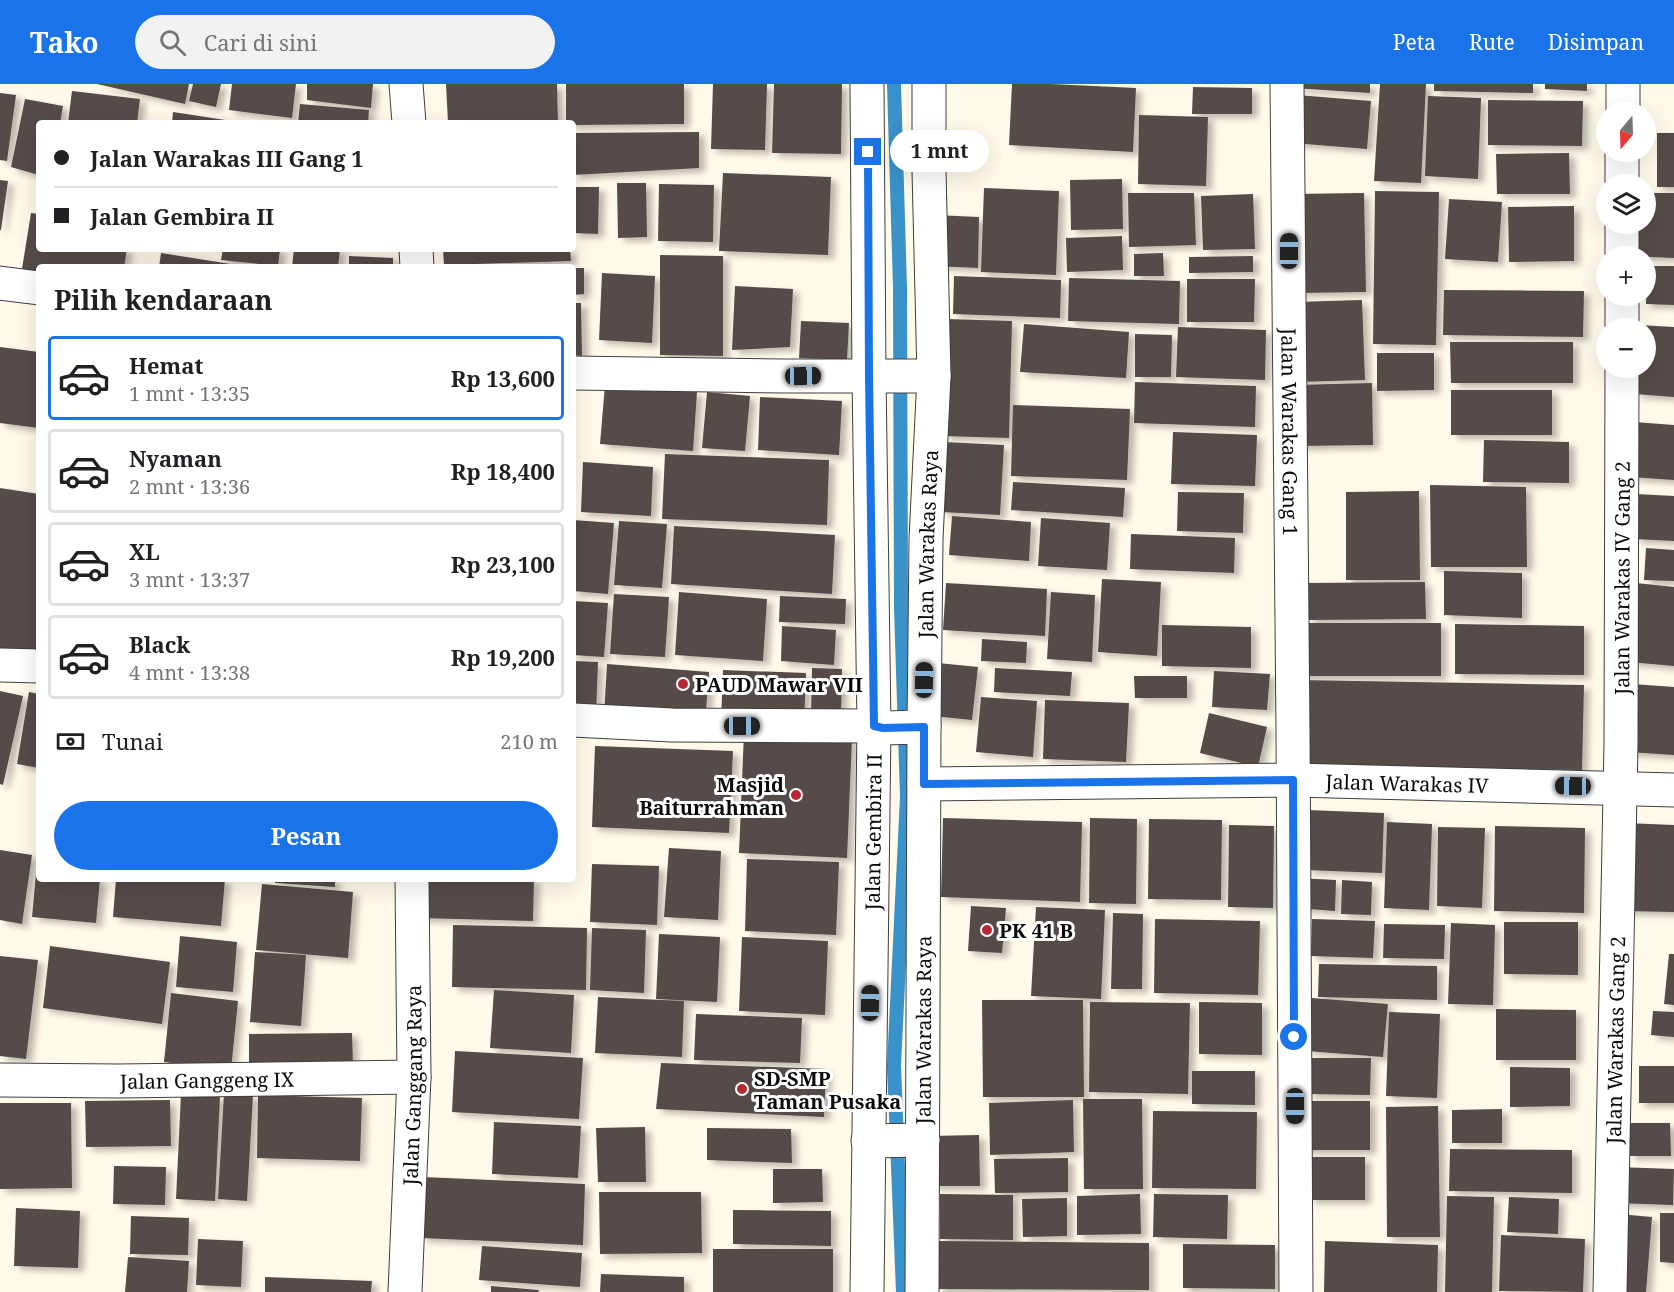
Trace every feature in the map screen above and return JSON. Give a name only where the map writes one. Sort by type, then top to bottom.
[{"type":"street","points":[[406,84],[409,120]]},
{"type":"street","name":"Jalan Gembira II","points":[[867,84],[876,376],[898,727],[894,1140],[867,1292]]},
{"type":"street","name":"Jalan Warakas Raya","points":[[922,1292],[894,1140],[924,784],[898,727],[926,539],[929,376],[929,84]]},
{"type":"street","name":"Jalan Warakas Gang 1","points":[[1287,84],[1296,1292]]},
{"type":"street","points":[[1623,84],[1623,102]]},
{"type":"street","points":[[0,283],[36,288]]},
{"type":"street","points":[[576,373],[929,376]]},
{"type":"street","name":"Jalan Warakas IV Gang 2","points":[[1620,787],[1622,378]]},
{"type":"street","points":[[0,665],[36,666]]},
{"type":"street","points":[[576,720],[672,725],[898,727]]},
{"type":"street","name":"Jalan Warakas IV","points":[[924,784],[1293,780],[1674,790]]},
{"type":"street","name":"Jalan Warakas Gang 2","points":[[1610,1292],[1620,787]]},
{"type":"street","name":"Jalan Ganggang Raya","points":[[405,1292],[414,1077],[412,882]]},
{"type":"street","name":"Jalan Ganggeng IX","points":[[0,1080],[118,1081],[414,1077]]},
{"type":"building","points":[[97,84],[189,84],[185,104]]},
{"type":"building","points":[[193,84],[221,84],[216,107],[189,101]]},
{"type":"building","points":[[232,84],[296,84],[292,118],[229,110]]},
{"type":"building","points":[[307,84],[373,84],[371,108],[307,100]]},
{"type":"building","points":[[446,84],[557,84],[558,120],[448,120]]},
{"type":"building","points":[[566,84],[684,84],[684,124],[576,125],[576,120],[566,120]]},
{"type":"building","points":[[713,84],[767,84],[765,150],[711,149]]},
{"type":"building","points":[[774,84],[842,84],[841,154],[772,153]]},
{"type":"building","points":[[1012,84],[1136,88],[1133,152],[1009,145]]},
{"type":"building","points":[[1293,84],[1370,84],[1370,93],[1293,88]]},
{"type":"building","points":[[1380,84],[1426,84],[1421,183],[1374,181]]},
{"type":"building","points":[[1434,84],[1533,84],[1533,93],[1434,91]]},
{"type":"building","points":[[1545,84],[1587,84],[1587,91],[1545,89]]},
{"type":"building","points":[[1193,87],[1252,88],[1252,114],[1192,114]]},
{"type":"building","points":[[72,91],[140,99],[137,120],[68,120]]},
{"type":"building","points":[[0,93],[16,95],[7,161],[0,160]]},
{"type":"building","points":[[1297,95],[1371,101],[1367,149],[1293,143]]},
{"type":"building","points":[[1428,96],[1481,98],[1478,179],[1425,176]]},
{"type":"building","points":[[25,99],[63,106],[61,120],[36,120],[36,174],[11,167]]},
{"type":"building","points":[[1488,100],[1583,101],[1582,146],[1488,145]]},
{"type":"building","points":[[300,104],[369,110],[368,120],[298,120]]},
{"type":"building","points":[[173,112],[225,120],[172,120]]},
{"type":"building","points":[[1139,115],[1208,117],[1206,186],[1138,184]]},
{"type":"building","points":[[699,132],[699,168],[576,175],[576,133]]},
{"type":"building","points":[[1657,133],[1674,133],[1674,187],[1657,187]]},
{"type":"building","points":[[1569,153],[1570,194],[1497,194],[1496,154]]},
{"type":"building","points":[[723,173],[831,177],[828,255],[719,251]]},
{"type":"building","points":[[1122,179],[1123,229],[1071,230],[1070,180]]},
{"type":"building","points":[[0,180],[8,181],[1,230],[0,230]]},
{"type":"building","points":[[617,183],[646,183],[647,237],[618,238]]},
{"type":"building","points":[[659,184],[714,185],[713,242],[658,241]]},
{"type":"building","points":[[576,187],[599,187],[598,234],[576,233]]},
{"type":"building","points":[[984,188],[1059,191],[1056,275],[981,272]]},
{"type":"building","points":[[1375,191],[1439,192],[1436,345],[1373,344]]},
{"type":"building","points":[[1128,193],[1194,193],[1196,245],[1129,247]]},
{"type":"building","points":[[1364,193],[1366,292],[1297,293],[1295,194]]},
{"type":"building","points":[[1656,193],[1674,193],[1674,258],[1656,257],[1656,246],[1629,246],[1630,234],[1656,234]]},
{"type":"building","points":[[1253,194],[1255,249],[1203,250],[1201,196]]},
{"type":"building","points":[[1449,199],[1502,202],[1498,262],[1445,259]]},
{"type":"building","points":[[1574,206],[1574,261],[1509,262],[1508,207]]},
{"type":"building","points":[[31,213],[36,214],[36,252],[126,252],[124,264],[36,264],[36,271],[22,269]]},
{"type":"building","points":[[935,215],[979,217],[978,268],[934,266]]},
{"type":"building","points":[[1122,236],[1123,270],[1067,272],[1066,238]]},
{"type":"building","points":[[222,252],[280,252],[278,264],[221,260]]},
{"type":"building","points":[[294,252],[340,252],[338,264],[292,264]]},
{"type":"building","points":[[443,252],[570,252],[571,261],[476,264],[444,264]]},
{"type":"building","points":[[161,253],[230,264],[159,264]]},
{"type":"building","points":[[1163,253],[1164,276],[1134,276],[1134,254]]},
{"type":"building","points":[[660,255],[723,256],[723,356],[660,355]]},
{"type":"building","points":[[349,256],[393,258],[393,264],[349,264]]},
{"type":"building","points":[[1253,256],[1253,272],[1189,273],[1189,257]]},
{"type":"building","points":[[1656,266],[1674,266],[1674,305],[1656,304]]},
{"type":"building","points":[[576,268],[584,268],[584,294],[576,295]]},
{"type":"building","points":[[602,273],[655,276],[652,343],[599,340]]},
{"type":"building","points":[[954,276],[1061,280],[1060,318],[953,314]]},
{"type":"building","points":[[1069,278],[1180,281],[1179,324],[1068,321]]},
{"type":"building","points":[[1187,279],[1255,279],[1254,322],[1187,322]]},
{"type":"building","points":[[735,286],[793,289],[790,347],[732,350]]},
{"type":"building","points":[[1444,290],[1584,291],[1583,337],[1443,335]]},
{"type":"building","points":[[1362,300],[1365,380],[1296,382],[1294,302]]},
{"type":"building","points":[[576,303],[581,303],[582,356],[576,355]]},
{"type":"building","points":[[946,319],[1012,321],[1009,438],[943,436]]},
{"type":"building","points":[[801,321],[849,323],[847,360],[799,358]]},
{"type":"building","points":[[1024,324],[1129,332],[1126,378],[1020,372]]},
{"type":"building","points":[[1656,326],[1674,327],[1674,397],[1635,394],[1636,378],[1656,378]]},
{"type":"building","points":[[1178,327],[1266,330],[1265,380],[1176,377]]},
{"type":"building","points":[[1135,334],[1172,335],[1171,377],[1135,377]]},
{"type":"building","points":[[1450,342],[1573,342],[1573,383],[1451,383]]},
{"type":"building","points":[[0,347],[36,352],[36,428],[0,423]]},
{"type":"building","points":[[1377,353],[1434,353],[1434,390],[1377,391]]},
{"type":"building","points":[[1135,382],[1256,386],[1255,427],[1134,423]]},
{"type":"building","points":[[1372,383],[1373,445],[1295,446],[1294,385]]},
{"type":"building","points":[[605,385],[697,392],[693,451],[600,444]]},
{"type":"building","points":[[1451,390],[1552,390],[1552,435],[1451,435]]},
{"type":"building","points":[[707,392],[750,396],[745,451],[702,448]]},
{"type":"building","points":[[760,397],[842,401],[839,455],[758,450]]},
{"type":"building","points":[[1013,405],[1130,409],[1127,480],[1011,476]]},
{"type":"building","points":[[1634,422],[1674,425],[1674,480],[1631,477]]},
{"type":"building","points":[[1173,432],[1257,435],[1255,486],[1171,484]]},
{"type":"building","points":[[1484,440],[1569,442],[1569,483],[1483,482]]},
{"type":"building","points":[[944,442],[1004,445],[1000,515],[941,512]]},
{"type":"building","points":[[665,454],[829,460],[827,525],[662,519]]},
{"type":"building","points":[[583,462],[653,467],[651,516],[581,512]]},
{"type":"building","points":[[1013,482],[1125,488],[1123,517],[1011,510]]},
{"type":"building","points":[[1430,485],[1526,487],[1527,567],[1431,567]]},
{"type":"building","points":[[0,488],[36,494],[36,655],[0,649]]},
{"type":"building","points":[[1419,491],[1420,580],[1346,580],[1346,492]]},
{"type":"building","points":[[1178,492],[1244,493],[1243,533],[1177,531]]},
{"type":"building","points":[[1636,494],[1674,496],[1674,541],[1634,539]]},
{"type":"building","points":[[952,516],[1031,522],[1029,561],[949,555]]},
{"type":"building","points":[[1041,518],[1110,523],[1107,570],[1038,566]]},
{"type":"building","points":[[576,520],[614,523],[608,594],[576,591]]},
{"type":"building","points":[[619,521],[667,524],[662,588],[614,585]]},
{"type":"building","points":[[674,526],[835,535],[832,594],[671,584]]},
{"type":"building","points":[[1131,534],[1235,538],[1234,573],[1130,569]]},
{"type":"building","points":[[1646,548],[1674,550],[1674,581],[1644,580]]},
{"type":"building","points":[[1444,571],[1522,573],[1522,618],[1444,615]]},
{"type":"building","points":[[1102,579],[1161,582],[1157,656],[1098,652]]},
{"type":"building","points":[[1425,582],[1426,619],[1308,620],[1307,583]]},
{"type":"building","points":[[946,583],[1047,589],[1045,636],[943,630]]},
{"type":"building","points":[[1636,583],[1674,587],[1674,666],[1629,662]]},
{"type":"building","points":[[679,592],[767,599],[763,661],[675,655]]},
{"type":"building","points":[[1051,592],[1095,595],[1092,662],[1047,659]]},
{"type":"building","points":[[614,594],[669,597],[665,657],[610,654]]},
{"type":"building","points":[[780,596],[846,599],[845,624],[779,622]]},
{"type":"building","points":[[576,601],[608,603],[604,657],[576,655]]},
{"type":"building","points":[[1299,623],[1441,623],[1441,676],[1299,676]]},
{"type":"building","points":[[1455,624],[1584,626],[1584,675],[1455,674]]},
{"type":"building","points":[[1162,625],[1251,627],[1251,668],[1162,666]]},
{"type":"building","points":[[782,626],[836,630],[834,665],[781,661]]},
{"type":"building","points":[[982,639],[1027,642],[1026,663],[981,661]]},
{"type":"building","points":[[576,661],[598,662],[596,715],[576,714]]},
{"type":"building","points":[[938,663],[978,667],[972,720],[933,716]]},
{"type":"building","points":[[607,664],[709,672],[705,723],[604,715]]},
{"type":"building","points":[[812,668],[842,669],[841,717],[811,716]]},
{"type":"building","points":[[995,668],[1072,672],[1070,696],[994,692]]},
{"type":"building","points":[[723,670],[806,673],[804,723],[721,720]]},
{"type":"building","points":[[1214,671],[1270,674],[1267,710],[1212,707]]},
{"type":"building","points":[[1134,676],[1187,676],[1187,698],[1135,698]]},
{"type":"building","points":[[1298,680],[1584,685],[1582,770],[1297,766]]},
{"type":"building","points":[[1632,684],[1674,687],[1674,755],[1628,752]]},
{"type":"building","points":[[0,691],[23,696],[3,785],[0,784]]},
{"type":"building","points":[[29,692],[36,693],[36,767],[17,764]]},
{"type":"building","points":[[981,697],[1037,701],[1033,757],[976,752]]},
{"type":"building","points":[[1045,700],[1129,703],[1126,762],[1043,759]]},
{"type":"building","points":[[1209,713],[1267,727],[1258,767],[1200,753]]},
{"type":"building","name":"Masjid Baiturrahman","points":[[744,733],[852,738],[847,858],[739,853]]},
{"type":"building","points":[[595,746],[733,751],[729,833],[592,827]]},
{"type":"building","points":[[1307,810],[1384,813],[1382,873],[1306,870]]},
{"type":"building","points":[[943,818],[1082,822],[1080,902],[941,897]]},
{"type":"building","points":[[1090,818],[1137,819],[1136,904],[1089,903]]},
{"type":"building","points":[[1149,819],[1222,820],[1221,900],[1148,899]]},
{"type":"building","points":[[1387,822],[1432,824],[1429,910],[1384,908]]},
{"type":"building","points":[[1625,823],[1674,825],[1674,912],[1623,911]]},
{"type":"building","points":[[1229,825],[1274,826],[1273,908],[1228,907]]},
{"type":"building","points":[[1495,826],[1585,828],[1584,913],[1494,911]]},
{"type":"building","points":[[1438,827],[1485,828],[1482,908],[1437,906]]},
{"type":"building","points":[[669,848],[721,851],[718,920],[664,917]]},
{"type":"building","points":[[0,850],[32,855],[22,924],[0,920]]},
{"type":"building","points":[[747,859],[839,862],[836,935],[745,931]]},
{"type":"building","points":[[592,864],[659,866],[657,925],[590,922]]},
{"type":"building","points":[[36,873],[36,882],[100,882],[96,923],[32,917]]},
{"type":"building","points":[[1298,878],[1336,880],[1335,911],[1296,908]]},
{"type":"building","points":[[1342,880],[1372,882],[1371,915],[1341,914]]},
{"type":"building","points":[[116,882],[225,882],[221,926],[113,917]]},
{"type":"building","points":[[335,882],[335,887],[275,883]]},
{"type":"building","points":[[421,882],[534,882],[533,921],[420,918]]},
{"type":"building","points":[[262,884],[353,892],[348,958],[256,950]]},
{"type":"building","name":"PK 41 B","points":[[971,906],[1006,908],[1002,953],[968,951]]},
{"type":"building","points":[[1036,907],[1105,910],[1101,999],[1031,996]]},
{"type":"building","points":[[1113,913],[1143,914],[1142,989],[1111,989]]},
{"type":"building","points":[[1155,919],[1260,921],[1258,995],[1154,993]]},
{"type":"building","points":[[1312,919],[1375,921],[1373,958],[1311,956]]},
{"type":"building","points":[[1504,922],[1578,922],[1578,975],[1504,974]]},
{"type":"building","points":[[1451,923],[1495,925],[1493,1005],[1448,1004]]},
{"type":"building","points":[[1384,924],[1445,925],[1444,959],[1383,958]]},
{"type":"building","points":[[453,925],[587,928],[586,990],[452,987]]},
{"type":"building","points":[[592,928],[646,930],[644,993],[590,990]]},
{"type":"building","points":[[659,934],[720,937],[717,1002],[656,999]]},
{"type":"building","points":[[180,936],[237,942],[233,992],[176,987]]},
{"type":"building","points":[[742,937],[828,941],[825,1015],[739,1011]]},
{"type":"building","points":[[50,946],[170,962],[162,1024],[43,1008]]},
{"type":"building","points":[[255,952],[306,955],[301,1026],[250,1022]]},
{"type":"building","points":[[1669,954],[1674,954],[1674,1005],[1664,1004]]},
{"type":"building","points":[[0,956],[38,960],[26,1059],[0,1056]]},
{"type":"building","points":[[1319,964],[1437,966],[1437,1000],[1318,997]]},
{"type":"building","points":[[494,990],[574,995],[571,1053],[490,1048]]},
{"type":"building","points":[[171,993],[238,1001],[231,1070],[164,1062]]},
{"type":"building","points":[[598,997],[684,1001],[682,1057],[595,1053]]},
{"type":"building","points":[[1312,998],[1388,1004],[1383,1057],[1307,1051]]},
{"type":"building","points":[[982,1000],[1083,1000],[1084,1097],[983,1097]]},
{"type":"building","points":[[1090,1002],[1190,1003],[1188,1094],[1089,1092]]},
{"type":"building","points":[[1199,1002],[1262,1003],[1262,1055],[1199,1054]]},
{"type":"building","points":[[1496,1009],[1576,1010],[1576,1060],[1496,1060]]},
{"type":"building","points":[[1653,1011],[1674,1012],[1674,1037],[1651,1035]]},
{"type":"building","points":[[1389,1012],[1440,1014],[1437,1098],[1386,1096]]},
{"type":"building","points":[[696,1014],[802,1018],[800,1063],[694,1060]]},
{"type":"building","points":[[352,1033],[353,1065],[249,1065],[249,1034]]},
{"type":"building","points":[[455,1051],[583,1058],[579,1119],[452,1112]]},
{"type":"building","points":[[1309,1058],[1371,1058],[1370,1095],[1308,1094]]},
{"type":"building","name":"SD-SMP Taman Pusaka","points":[[661,1063],[826,1069],[824,1117],[656,1109]]},
{"type":"building","points":[[1639,1066],[1674,1066],[1674,1103],[1639,1103]]},
{"type":"building","points":[[1510,1067],[1570,1068],[1570,1106],[1510,1107]]},
{"type":"building","points":[[1192,1071],[1255,1071],[1255,1105],[1192,1104]]},
{"type":"building","points":[[224,1093],[253,1095],[247,1201],[218,1199]]},
{"type":"building","points":[[181,1094],[220,1096],[215,1201],[176,1199]]},
{"type":"building","points":[[258,1095],[362,1098],[360,1161],[257,1158]]},
{"type":"building","points":[[1083,1099],[1142,1099],[1143,1189],[1084,1189]]},
{"type":"building","points":[[170,1100],[171,1146],[86,1147],[85,1101]]},
{"type":"building","points":[[1073,1100],[1074,1152],[990,1155],[989,1103]]},
{"type":"building","points":[[1301,1101],[1370,1101],[1370,1150],[1302,1150]]},
{"type":"building","points":[[0,1103],[71,1103],[72,1188],[0,1189]]},
{"type":"building","points":[[1438,1106],[1440,1237],[1387,1237],[1386,1107]]},
{"type":"building","points":[[1502,1109],[1502,1143],[1452,1143],[1452,1110]]},
{"type":"building","points":[[1153,1111],[1257,1112],[1256,1189],[1152,1188]]},
{"type":"building","points":[[494,1122],[581,1126],[578,1178],[492,1174]]},
{"type":"building","points":[[1628,1123],[1670,1123],[1671,1156],[1629,1156]]},
{"type":"building","points":[[645,1127],[646,1182],[598,1182],[596,1128]]},
{"type":"building","points":[[707,1128],[791,1129],[792,1163],[707,1160]]},
{"type":"building","points":[[979,1135],[980,1186],[931,1186],[930,1136]]},
{"type":"building","points":[[1450,1149],[1572,1150],[1572,1193],[1449,1191]]},
{"type":"building","points":[[1308,1157],[1365,1157],[1365,1200],[1309,1200]]},
{"type":"building","points":[[1068,1158],[1068,1192],[995,1193],[994,1159]]},
{"type":"building","points":[[114,1166],[166,1167],[165,1205],[113,1204]]},
{"type":"building","points":[[1616,1167],[1674,1169],[1673,1205],[1615,1203]]},
{"type":"building","points":[[773,1169],[822,1169],[823,1202],[773,1203]]},
{"type":"building","points":[[423,1177],[585,1184],[583,1245],[421,1238]]},
{"type":"building","points":[[599,1192],[701,1192],[702,1253],[600,1254]]},
{"type":"building","points":[[940,1194],[1013,1195],[1013,1240],[940,1239]]},
{"type":"building","points":[[1140,1194],[1141,1234],[1077,1235],[1077,1196]]},
{"type":"building","points":[[1154,1194],[1228,1195],[1227,1239],[1153,1237]]},
{"type":"building","points":[[1447,1196],[1494,1197],[1492,1292],[1445,1292]]},
{"type":"building","points":[[1509,1197],[1559,1199],[1558,1234],[1507,1232]]},
{"type":"building","points":[[1067,1198],[1067,1236],[1023,1237],[1022,1199]]},
{"type":"building","points":[[16,1208],[80,1211],[78,1268],[14,1266]]},
{"type":"building","points":[[733,1210],[831,1211],[831,1246],[733,1244]]},
{"type":"building","points":[[1660,1213],[1674,1213],[1674,1263],[1660,1262]]},
{"type":"building","points":[[1618,1214],[1652,1217],[1646,1292],[1612,1292]]},
{"type":"building","points":[[131,1216],[189,1218],[188,1255],[130,1254]]},
{"type":"building","points":[[1501,1235],[1585,1239],[1583,1292],[1499,1291]]},
{"type":"building","points":[[198,1239],[243,1241],[241,1287],[196,1285]]},
{"type":"building","points":[[937,1241],[1149,1243],[1149,1290],[937,1289]]},
{"type":"building","points":[[1325,1241],[1438,1245],[1437,1292],[1324,1292]]},
{"type":"building","points":[[1183,1244],[1275,1245],[1275,1289],[1183,1288]]},
{"type":"building","points":[[482,1246],[582,1253],[580,1287],[479,1280]]},
{"type":"building","points":[[713,1249],[833,1249],[833,1292],[713,1292]]},
{"type":"building","points":[[128,1257],[189,1261],[187,1292],[125,1292]]},
{"type":"building","points":[[601,1274],[684,1277],[684,1292],[600,1292]]},
{"type":"building","points":[[265,1277],[372,1281],[371,1292],[265,1292]]},
{"type":"building","points":[[491,1286],[539,1290],[538,1292],[491,1292]]},
{"type":"waterway","points":[[894,84],[900,288],[901,608],[907,797],[894,1066],[903,1292]]},
{"type":"place","name":"PAUD Mawar VII","points":[[683,684]]},
{"type":"place","name":"Masjid Baiturrahman","points":[[796,795]]},
{"type":"place","name":"PK 41 B","points":[[987,930]]},
{"type":"place","name":"SD-SMP Taman Pusaka","points":[[742,1089]]},
{"type":"route","points":[[868,152],[874,726],[883,728],[924,727],[924,784],[1293,780],[1294,1037]]}]
